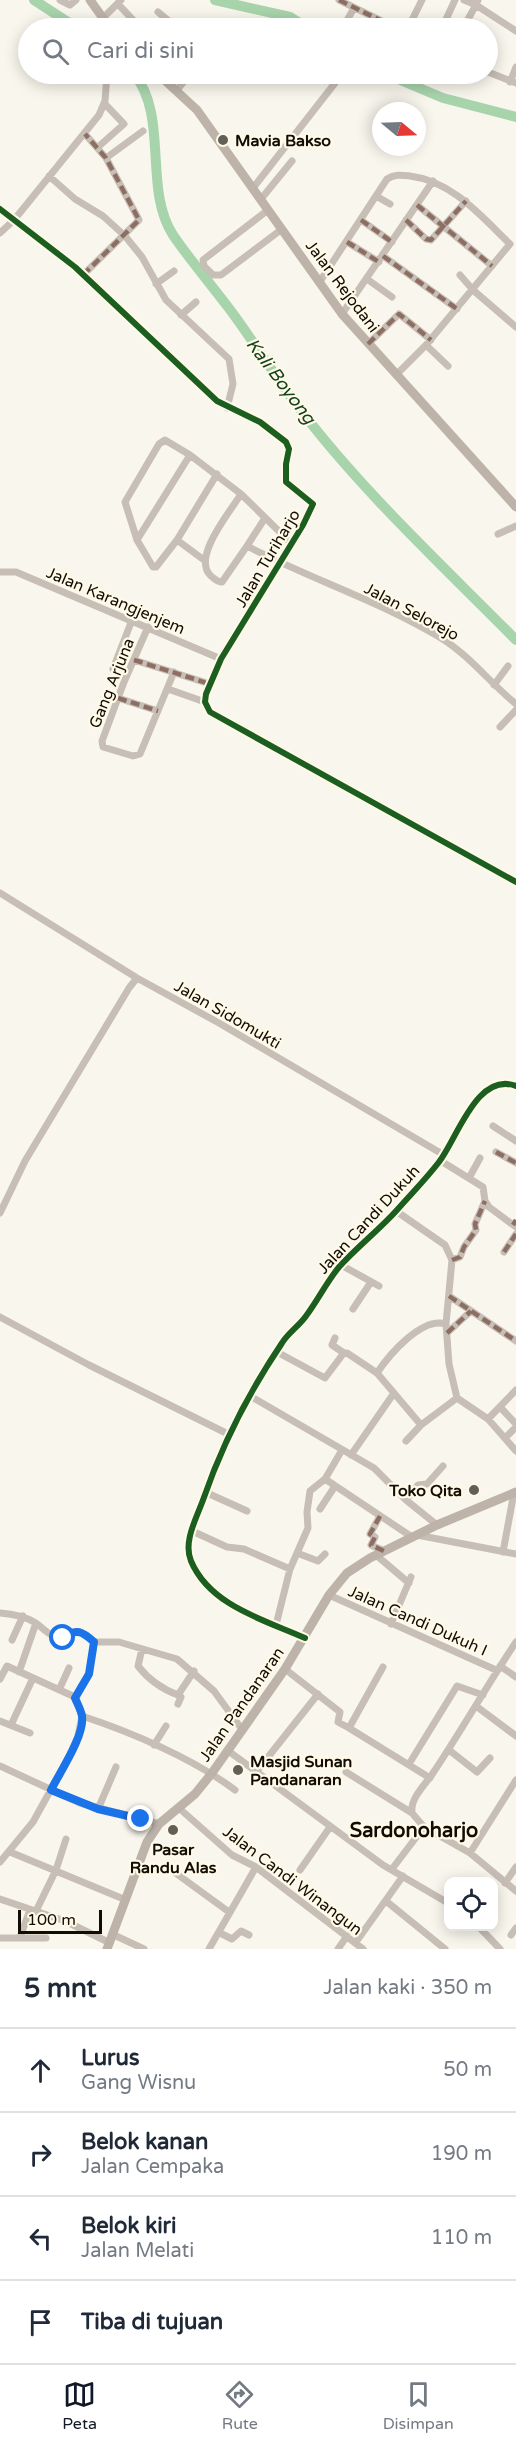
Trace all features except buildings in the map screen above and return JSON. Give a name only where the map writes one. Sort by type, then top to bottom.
[{"type":"main road","points":[[90,0],[101,18]]},
{"type":"main road","name":"Jalan Rejodani","points":[[170,84],[197,110],[342,314],[516,507]]},
{"type":"main road","name":"Jalan Pandanaran","points":[[111,1942],[147,1842],[159,1824],[180,1809],[212,1773],[285,1669],[329,1595],[347,1573],[380,1553],[437,1525],[515,1494]]},
{"type":"street","points":[[60,0],[68,4],[73,4],[76,0]]},
{"type":"street","points":[[339,0],[375,18]]},
{"type":"street","points":[[413,18],[422,0]]},
{"type":"street","points":[[447,18],[455,0]]},
{"type":"street","points":[[464,0],[477,2],[516,31]]},
{"type":"street","points":[[103,18],[119,2],[131,18]]},
{"type":"street","points":[[468,18],[477,2]]},
{"type":"street","points":[[348,18],[354,8]]},
{"type":"street","points":[[158,12],[165,18]]},
{"type":"street","points":[[498,76],[513,82],[516,68]]},
{"type":"street","points":[[0,233],[99,115],[104,103],[106,84]]},
{"type":"street","points":[[177,90],[182,84]]},
{"type":"street","points":[[253,188],[334,84]]},
{"type":"street","points":[[98,147],[124,124],[104,103]]},
{"type":"street","points":[[106,158],[143,131]]},
{"type":"street","points":[[83,275],[137,224],[138,218],[106,158],[85,134]]},
{"type":"street","points":[[261,199],[292,162]]},
{"type":"street","points":[[49,176],[75,199],[103,216],[124,235],[142,256],[166,300],[229,359],[233,384],[227,408]]},
{"type":"street","points":[[319,283],[387,179],[392,176],[424,177],[433,181],[466,201],[513,246],[492,266],[428,343],[396,375]]},
{"type":"street","points":[[342,314],[433,181]]},
{"type":"street","points":[[376,196],[390,204]]},
{"type":"street","points":[[406,220],[429,240],[466,201]]},
{"type":"street","points":[[417,205],[492,266]]},
{"type":"street","name":"Jalan Turiharjo","points":[[0,209],[83,275],[206,392],[227,408],[260,422],[286,442],[290,449],[286,464],[286,482],[313,504],[312,510],[221,659],[205,702]]},
{"type":"street","points":[[268,210],[203,260],[204,266],[213,275],[221,275],[282,229]]},
{"type":"street","points":[[360,220],[392,242]]},
{"type":"street","points":[[347,242],[381,259],[457,309]]},
{"type":"street","points":[[156,284],[174,271]]},
{"type":"street","points":[[460,275],[473,290],[516,327]]},
{"type":"street","points":[[367,279],[392,297]]},
{"type":"street","points":[[182,315],[196,302]]},
{"type":"street","points":[[368,344],[399,314],[448,366]]},
{"type":"street","points":[[217,474],[177,540],[154,568],[137,540],[126,499],[159,444],[165,440],[217,474],[292,543]]},
{"type":"street","points":[[137,540],[190,455]]},
{"type":"street","points":[[241,494],[209,545],[204,560],[206,571],[218,582],[222,582],[265,518]]},
{"type":"street","points":[[498,534],[516,526]]},
{"type":"street","points":[[177,540],[204,560]]},
{"type":"street","name":"Jalan Selorejo","points":[[247,546],[390,612],[441,639],[475,663],[516,705]]},
{"type":"street","name":"Jalan Karangjenjem","points":[[0,572],[16,572],[221,659]]},
{"type":"street","points":[[113,669],[132,620]]},
{"type":"street","name":"Gang Arjuna","points":[[148,627],[118,698],[102,746],[132,756],[140,754],[158,711]]},
{"type":"street","points":[[134,660],[210,684]]},
{"type":"street","points":[[494,685],[508,666]]},
{"type":"street","points":[[118,698],[158,711],[174,672]]},
{"type":"street","points":[[168,689],[205,702],[215,716],[516,882]]},
{"type":"street","points":[[500,726],[516,710]]},
{"type":"street","name":"Jalan Sidomukti","points":[[0,892],[137,978],[219,1023],[442,1158],[469,1178]]},
{"type":"street","points":[[0,1213],[25,1161],[137,978]]},
{"type":"street","name":"Jalan Candi Dukuh","points":[[305,1638],[247,1612],[210,1589],[197,1572],[190,1558],[189,1538],[205,1492],[228,1434],[282,1342],[306,1316],[323,1286],[396,1211],[442,1158],[473,1104],[489,1088],[500,1084],[516,1086]]},
{"type":"street","points":[[493,1126],[516,1141]]},
{"type":"street","points":[[496,1152],[516,1163]]},
{"type":"street","points":[[452,1260],[460,1257],[464,1247],[479,1232],[475,1224],[484,1201],[483,1187],[469,1178],[480,1158]]},
{"type":"street","points":[[484,1201],[489,1208],[515,1224]]},
{"type":"street","points":[[396,1211],[445,1245],[452,1260],[446,1324],[449,1364],[457,1398],[488,1419],[516,1451]]},
{"type":"street","points":[[504,1252],[516,1234]]},
{"type":"street","points":[[341,1265],[375,1284],[353,1309]]},
{"type":"street","points":[[448,1296],[516,1341]]},
{"type":"street","points":[[447,1333],[471,1311]]},
{"type":"street","points":[[0,1317],[88,1365],[228,1434]]},
{"type":"street","points":[[377,1373],[402,1344],[419,1329],[439,1322],[446,1324]]},
{"type":"street","points":[[335,1338],[332,1345],[377,1373],[422,1425]]},
{"type":"street","points":[[277,1352],[326,1378],[344,1353]]},
{"type":"street","points":[[488,1419],[516,1390]]},
{"type":"street","points":[[351,1455],[394,1393]]},
{"type":"street","points":[[250,1396],[374,1468],[406,1500],[437,1525]]},
{"type":"street","points":[[406,1441],[422,1425],[457,1398]]},
{"type":"street","points":[[500,1407],[516,1425],[505,1438]]},
{"type":"street","points":[[276,1625],[290,1569],[308,1528],[310,1491],[325,1479],[342,1450]]},
{"type":"street","points":[[406,1500],[418,1485],[427,1484],[442,1466]]},
{"type":"street","points":[[325,1479],[380,1516],[415,1536],[516,1554]]},
{"type":"street","points":[[321,1509],[335,1486]]},
{"type":"street","points":[[205,1492],[247,1511]]},
{"type":"street","points":[[503,1552],[515,1494]]},
{"type":"street","points":[[380,1516],[370,1534],[375,1537],[371,1545],[410,1580],[391,1624]]},
{"type":"street","points":[[192,1531],[230,1548],[244,1549],[290,1569]]},
{"type":"street","points":[[297,1553],[318,1561],[326,1554]]},
{"type":"street","name":"Jalan Candi Dukuh I","points":[[329,1595],[516,1677]]},
{"type":"street","points":[[0,1613],[23,1616],[36,1623],[52,1637],[63,1638],[74,1630],[80,1630],[94,1642],[119,1642],[177,1659],[194,1671],[214,1691],[242,1728]]},
{"type":"street","points":[[12,1640],[23,1616]]},
{"type":"street","points":[[19,1672],[36,1623]]},
{"type":"street","points":[[75,1698],[89,1674],[94,1642]]},
{"type":"street","points":[[412,1813],[413,1800],[449,1750],[516,1642]]},
{"type":"street","points":[[142,1649],[138,1666],[144,1674],[163,1688],[182,1697],[178,1704]]},
{"type":"street","points":[[508,1653],[516,1658]]},
{"type":"street","points":[[0,1661],[75,1698],[82,1716],[74,1745],[51,1790],[33,1822],[0,1862]]},
{"type":"street","points":[[0,1679],[7,1666]]},
{"type":"street","points":[[349,1728],[383,1667]]},
{"type":"street","points":[[59,1690],[69,1668]]},
{"type":"street","points":[[285,1669],[340,1712],[339,1724],[430,1778]]},
{"type":"street","points":[[178,1695],[194,1671]]},
{"type":"street","points":[[11,1725],[33,1678]]},
{"type":"street","points":[[409,1764],[457,1686],[483,1695]]},
{"type":"street","points":[[257,1771],[318,1694]]},
{"type":"street","points":[[476,1706],[516,1736]]},
{"type":"street","points":[[82,1716],[154,1745],[212,1773],[235,1790]]},
{"type":"street","points":[[0,1721],[30,1733]]},
{"type":"street","points":[[154,1745],[166,1726]]},
{"type":"street","points":[[227,1750],[383,1865],[444,1901]]},
{"type":"street","points":[[449,1750],[477,1772],[489,1758]]},
{"type":"street","points":[[0,1766],[98,1809],[159,1824]]},
{"type":"street","points":[[98,1809],[116,1767]]},
{"type":"street","points":[[346,1772],[412,1813],[424,1827],[470,1853],[516,1891]]},
{"type":"street","points":[[470,1853],[515,1784]]},
{"type":"street","name":"Jalan Candi Winangun","points":[[180,1809],[232,1855],[256,1867],[363,1949]]},
{"type":"street","points":[[300,1870],[330,1827]]},
{"type":"street","points":[[392,1869],[424,1827]]},
{"type":"street","points":[[20,1937],[56,1870],[66,1839]]},
{"type":"street","points":[[10,1852],[126,1900]]},
{"type":"street","points":[[209,1949],[220,1934],[256,1867]]},
{"type":"street","points":[[505,1883],[516,1867]]},
{"type":"street","points":[[170,1869],[230,1912]]},
{"type":"street","points":[[356,1942],[403,1876]]},
{"type":"street","points":[[0,1899],[65,1921],[111,1942],[144,1949]]},
{"type":"street","points":[[386,1901],[445,1949]]},
{"type":"street","points":[[511,1935],[516,1928]]},
{"type":"street","points":[[220,1934],[232,1939],[241,1931],[249,1935]]},
{"type":"street","points":[[483,1931],[500,1949]]},
{"type":"street","points":[[338,1949],[347,1936]]},
{"type":"street","points":[[0,1938],[46,1938]]},
{"type":"waterway","name":"Kali Boyong","points":[[34,0],[62,18]]},
{"type":"waterway","points":[[215,0],[292,18]]},
{"type":"waterway","name":"Kali Boyong","points":[[140,84],[151,110],[159,196],[164,217],[173,235],[324,439],[376,499],[516,640]]},
{"type":"waterway","points":[[410,84],[443,98],[516,117]]},
{"type":"marked path","points":[[339,0],[376,18]]},
{"type":"marked path","points":[[83,275],[139,220],[106,158],[85,134]]},
{"type":"marked path","points":[[406,220],[426,239],[431,240],[466,201]]},
{"type":"marked path","points":[[417,205],[492,266]]},
{"type":"marked path","points":[[361,220],[392,242]]},
{"type":"marked path","points":[[347,242],[379,262]]},
{"type":"marked path","points":[[383,256],[457,309]]},
{"type":"marked path","points":[[368,344],[399,314],[431,340]]},
{"type":"marked path","points":[[134,660],[210,684]]},
{"type":"marked path","points":[[118,698],[158,711]]},
{"type":"marked path","points":[[496,1152],[516,1163]]},
{"type":"marked path","points":[[452,1260],[460,1257],[476,1230],[475,1224],[485,1201]]},
{"type":"marked path","points":[[513,1225],[516,1220]]},
{"type":"marked path","points":[[504,1252],[516,1234]]},
{"type":"marked path","points":[[449,1296],[516,1341]]},
{"type":"marked path","points":[[447,1333],[471,1311]]},
{"type":"marked path","points":[[380,1516],[370,1534],[375,1537],[371,1545],[384,1551]]},
{"type":"cycle path","points":[[0,209],[75,267],[217,401],[260,422],[286,442],[289,449],[286,482],[313,504],[303,525],[221,659],[206,694],[205,702],[210,712],[516,882]]},
{"type":"cycle path","points":[[305,1638],[256,1618],[225,1600],[211,1589],[191,1561],[189,1538],[210,1479],[237,1419],[258,1380],[284,1339],[306,1316],[339,1267],[390,1217],[434,1168],[479,1097],[490,1088],[502,1084],[516,1086]]},
{"type":"place","name":"Mavia Bakso","points":[[223,140]]},
{"type":"place","name":"Toko Qita","points":[[474,1490]]},
{"type":"place","name":"Masjid Sunan Pandanaran","points":[[238,1770]]},
{"type":"place","name":"Pasar Randu Alas","points":[[173,1830]]},
{"type":"district","name":"Sardonoharjo","points":[[414,1830]]},
{"type":"route","points":[[63,1638],[74,1630],[80,1630],[94,1642],[89,1674],[75,1698],[82,1716],[78,1736],[51,1790],[98,1809],[141,1819]]}]
